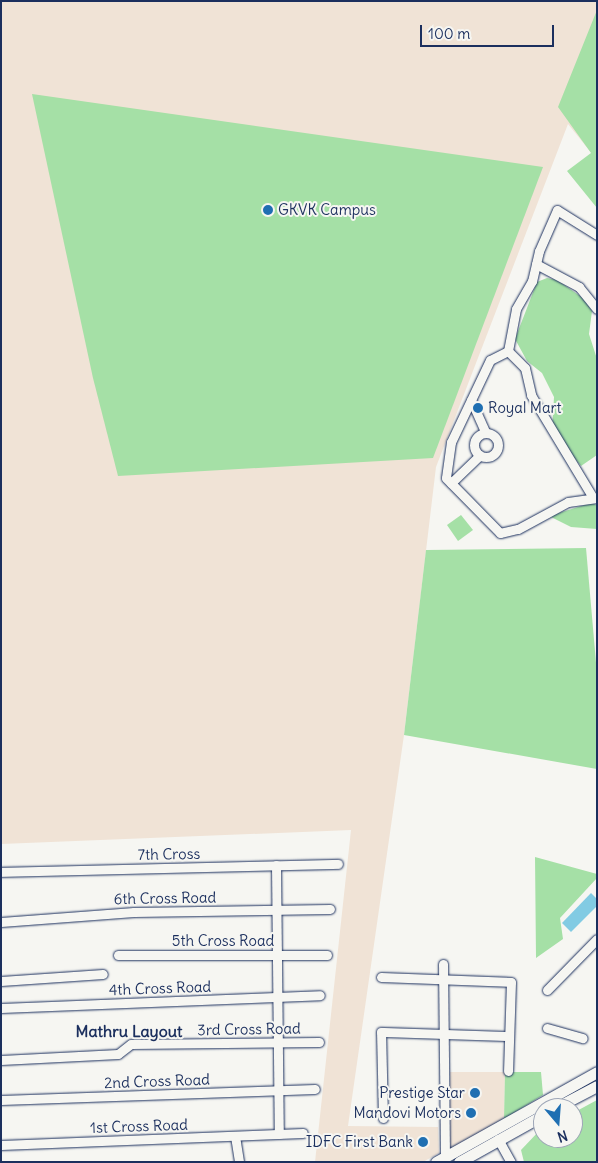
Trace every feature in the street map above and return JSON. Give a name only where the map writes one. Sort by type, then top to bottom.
[{"type":"main road","points":[[441,1159],[597,1072]]},
{"type":"main road","points":[[574,1098],[597,1086]]},
{"type":"main road","points":[[459,1162],[533,1121]]},
{"type":"street","points":[[508,351],[516,309],[532,281],[536,264],[557,210],[597,236]]},
{"type":"street","points":[[536,264],[579,287],[597,309]]},
{"type":"street","points":[[508,351],[525,368],[531,395],[594,497],[568,502],[518,529],[500,533],[446,478],[451,442],[490,360],[508,351]]},
{"type":"street","points":[[451,483],[480,455],[490,456],[498,447],[496,439],[486,433],[471,400]]},
{"type":"street","points":[[480,455],[474,443],[478,436],[486,433]]},
{"type":"street","name":"7th Cross","points":[[1,872],[338,864]]},
{"type":"street","points":[[276,866],[279,1134]]},
{"type":"street","name":"6th Cross Road","points":[[1,922],[134,912],[330,909]]},
{"type":"street","points":[[547,990],[597,939]]},
{"type":"street","name":"5th Cross Road","points":[[118,955],[327,955]]},
{"type":"street","points":[[441,1159],[444,1034],[443,964]]},
{"type":"street","points":[[1,981],[104,974]]},
{"type":"street","points":[[381,977],[511,982],[508,1071]]},
{"type":"street","name":"4th Cross Road","points":[[1,1008],[320,995]]},
{"type":"street","points":[[547,1028],[583,1038]]},
{"type":"street","points":[[383,1118],[381,1032],[509,1036]]},
{"type":"street","name":"3rd Cross Road","points":[[1,1060],[118,1054],[131,1044],[319,1042]]},
{"type":"street","name":"2nd Cross Road","points":[[1,1100],[315,1089]]},
{"type":"street","name":"1st Cross Road","points":[[1,1145],[303,1133]]},
{"type":"street","points":[[235,1136],[239,1162]]},
{"type":"street","points":[[498,1140],[511,1162]]},
{"type":"shaded area","name":"GKVK Campus","points":[[1,1],[597,1],[597,160],[568,124],[436,467],[404,735],[348,1126],[438,1127],[439,1153],[423,1162],[315,1162],[351,830],[1,844]]},
{"type":"shaded area","points":[[450,1072],[505,1072],[504,1119],[449,1150]]},
{"type":"green space","points":[[597,10],[597,208],[567,171],[591,153],[558,107]]},
{"type":"green space","points":[[32,94],[543,167],[433,458],[118,476],[93,378]]},
{"type":"green space","points":[[547,278],[557,280],[583,298],[592,311],[589,334],[597,359],[597,455],[581,466],[552,431],[554,397],[542,373],[527,361],[515,339],[537,282]]},
{"type":"green space","points":[[591,503],[597,505],[597,529],[571,527],[549,516]]},
{"type":"green space","points":[[461,515],[473,530],[458,541],[447,525]]},
{"type":"green space","points":[[586,548],[597,674],[597,769],[404,735],[426,550]]},
{"type":"green space","points":[[535,857],[597,874],[597,878],[560,918],[563,939],[536,958]]},
{"type":"green space","points":[[505,1072],[541,1072],[543,1095],[533,1098],[533,1101],[504,1119]]},
{"type":"green space","points":[[597,1100],[597,1162],[524,1162],[521,1150],[533,1137],[533,1148],[583,1148],[583,1108]]},
{"type":"water","points":[[591,893],[597,899],[597,906],[571,932],[562,923]]},
{"type":"place","name":"GKVK Campus","points":[[268,210]]},
{"type":"place","name":"Royal Mart","points":[[478,408]]},
{"type":"place","name":"Prestige Star","points":[[475,1093]]},
{"type":"place","name":"Mandovi Motors","points":[[471,1113]]},
{"type":"place","name":"IDFC First Bank","points":[[423,1142]]},
{"type":"district","name":"Mathru Layout","points":[[129,1031]]}]
